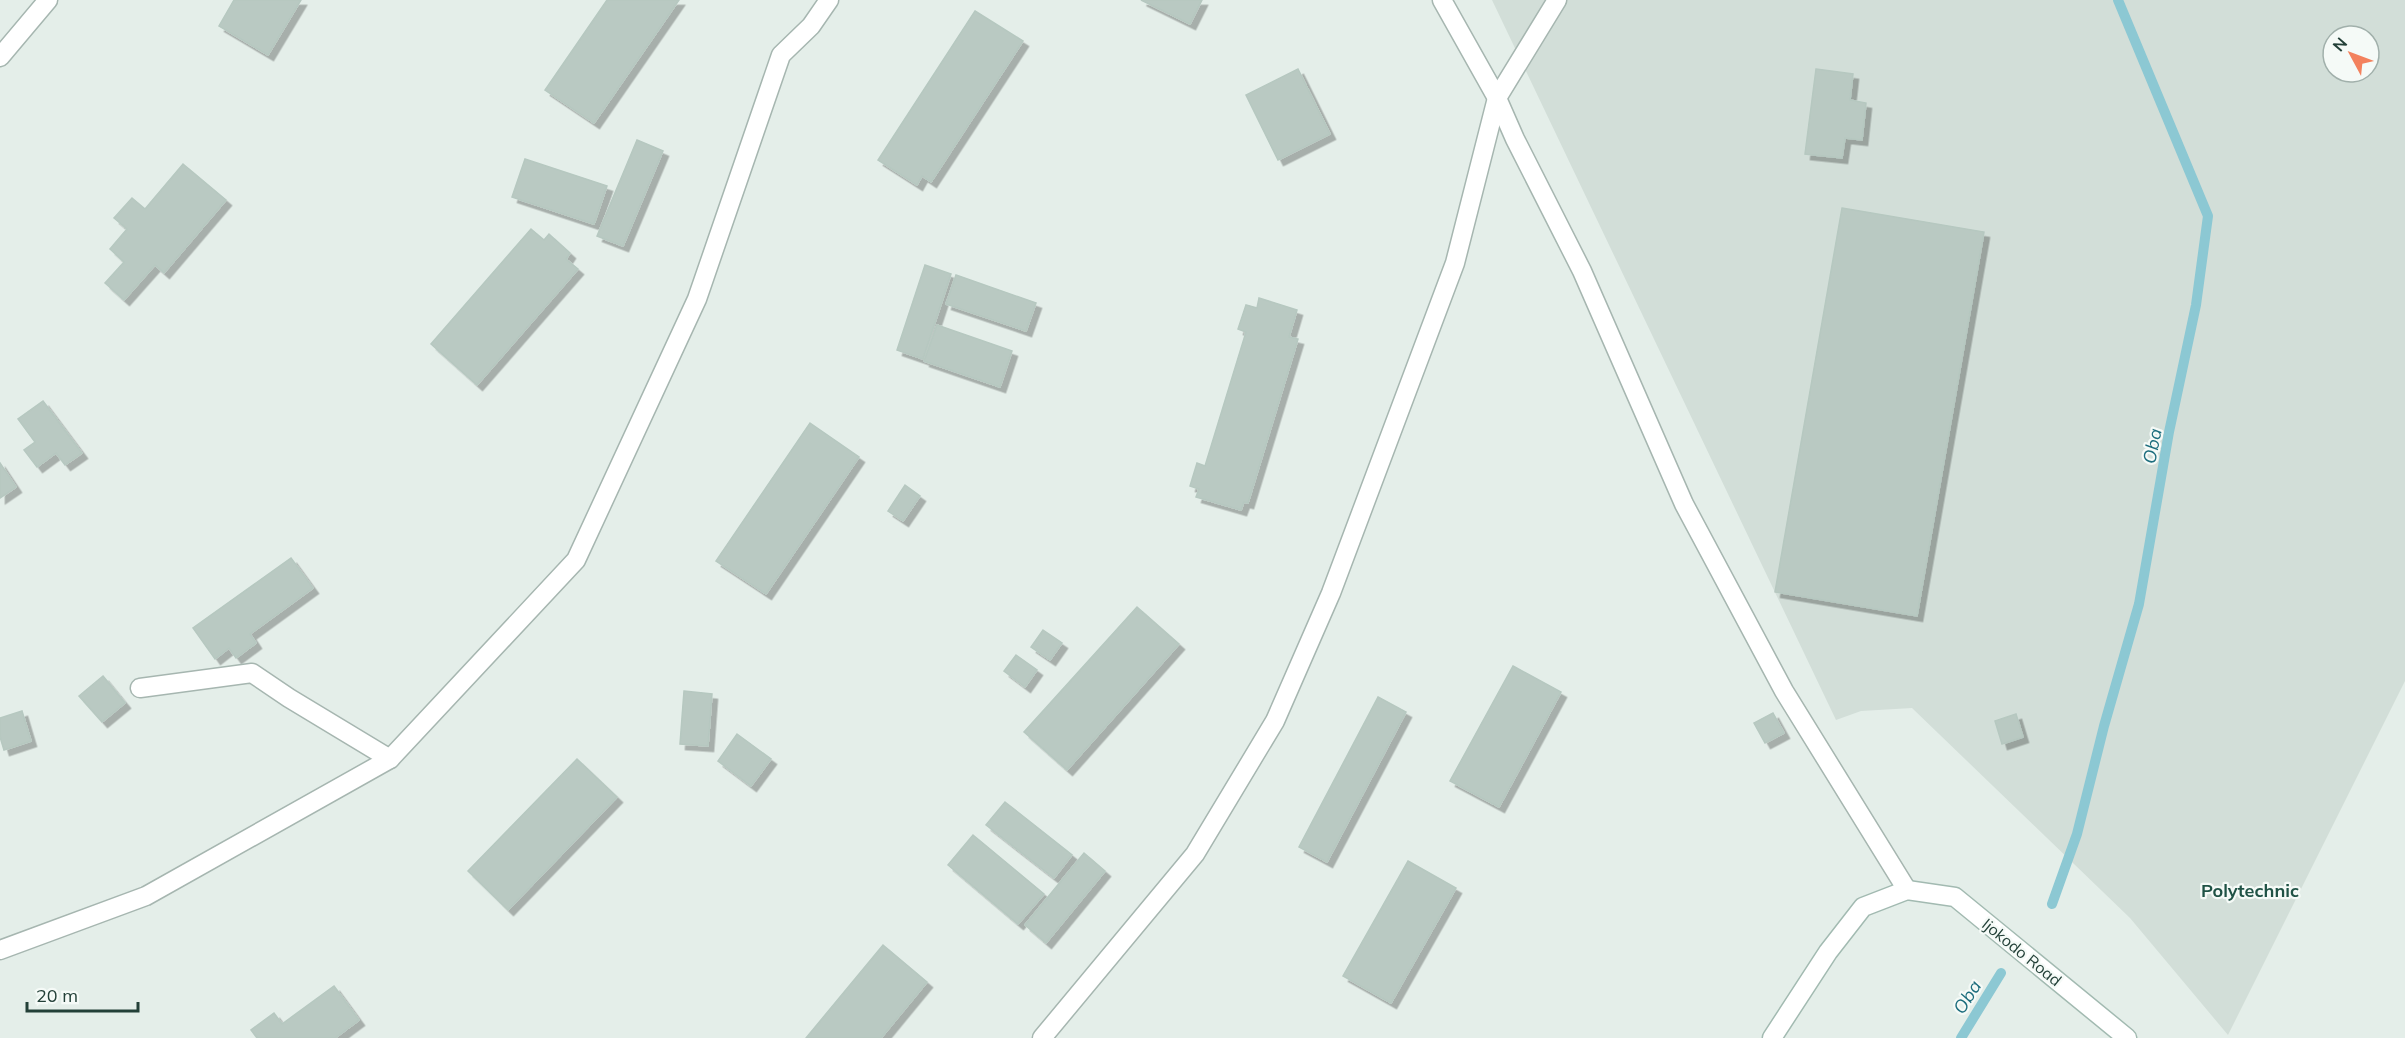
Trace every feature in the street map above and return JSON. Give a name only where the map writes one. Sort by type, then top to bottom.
[{"type":"street","points":[[0,57],[48,0]]},
{"type":"street","points":[[0,950],[146,896],[390,759],[576,560],[698,298],[781,55],[811,26],[828,0]]},
{"type":"street","points":[[1442,0],[1497,98],[1582,271],[1684,504],[1784,691],[1907,890],[1863,907],[1828,952],[1772,1038]]},
{"type":"street","points":[[1042,1038],[1196,854],[1275,721],[1331,593],[1455,263],[1497,98],[1557,0]]},
{"type":"street","points":[[140,688],[252,673],[289,699],[390,759]]},
{"type":"street","name":"Ijokodo Road","points":[[1907,890],[1955,897],[2127,1038]]},
{"type":"shaded area","points":[[1492,0],[2405,0],[2405,681],[2228,1035],[2130,918],[1912,708],[1861,711],[1836,720]]},
{"type":"building","points":[[234,0],[301,0],[268,55],[219,26]]},
{"type":"building","points":[[607,0],[679,0],[594,123],[545,90]]},
{"type":"building","points":[[1141,0],[1202,0],[1190,24]]},
{"type":"building","points":[[975,11],[1023,41],[931,182],[922,176],[917,185],[878,160]]},
{"type":"building","points":[[1298,69],[1330,134],[1278,160],[1246,95]]},
{"type":"building","points":[[1816,69],[1853,74],[1850,100],[1866,103],[1862,140],[1845,138],[1842,158],[1805,154]]},
{"type":"building","points":[[637,140],[663,151],[623,246],[597,236]]},
{"type":"building","points":[[525,159],[607,186],[594,224],[512,197]]},
{"type":"building","points":[[183,164],[226,200],[164,273],[155,265],[124,300],[105,283],[124,262],[110,249],[127,229],[114,218],[132,198],[145,209]]},
{"type":"building","points":[[1842,208],[1984,232],[1917,616],[1775,592]]},
{"type":"building","points":[[531,229],[544,240],[549,234],[570,253],[566,259],[578,269],[477,385],[431,344]]},
{"type":"building","points":[[925,265],[951,274],[923,359],[897,350]]},
{"type":"building","points":[[956,275],[1036,303],[1026,331],[946,304]]},
{"type":"building","points":[[1259,298],[1297,310],[1289,337],[1298,339],[1248,503],[1244,502],[1241,510],[1196,497],[1199,489],[1190,486],[1197,463],[1205,466],[1246,332],[1238,329],[1246,305],[1257,308]]},
{"type":"building","points":[[937,325],[1012,351],[1000,387],[924,361]]},
{"type":"building","points":[[43,401],[82,453],[65,465],[56,453],[37,467],[24,450],[35,442],[18,419]]},
{"type":"building","points":[[810,423],[859,457],[766,594],[716,561]]},
{"type":"building","points":[[0,463],[16,487],[0,498]]},
{"type":"building","points":[[905,485],[920,496],[903,521],[888,511]]},
{"type":"building","points":[[291,558],[313,588],[250,634],[256,643],[236,658],[229,648],[215,659],[193,628]]},
{"type":"building","points":[[1137,607],[1179,644],[1067,770],[1024,732]]},
{"type":"building","points":[[1043,630],[1062,643],[1050,660],[1031,647]]},
{"type":"building","points":[[1016,655],[1037,670],[1025,687],[1004,671]]},
{"type":"building","points":[[1513,666],[1561,692],[1499,807],[1450,781]]},
{"type":"building","points":[[103,676],[125,703],[102,722],[79,696]]},
{"type":"building","points":[[684,691],[712,694],[708,746],[680,744]]},
{"type":"building","points":[[1378,697],[1406,712],[1327,862],[1299,847]]},
{"type":"building","points":[[22,711],[31,741],[4,750],[0,737],[0,718]]},
{"type":"building","points":[[1773,713],[1784,733],[1765,743],[1754,723]]},
{"type":"building","points":[[2016,714],[2023,737],[2002,744],[1995,721]]},
{"type":"building","points":[[737,734],[771,759],[751,786],[718,761]]},
{"type":"building","points":[[577,759],[617,797],[508,910],[468,871]]},
{"type":"building","points":[[1005,802],[1072,855],[1054,878],[986,825]]},
{"type":"building","points":[[973,835],[1044,894],[1018,924],[948,865]]},
{"type":"building","points":[[1084,853],[1105,871],[1046,943],[1025,925]]},
{"type":"building","points":[[1408,861],[1456,888],[1391,1003],[1343,976]]},
{"type":"building","points":[[883,945],[927,982],[881,1038],[806,1038]]},
{"type":"building","points":[[334,986],[359,1020],[335,1038],[257,1038],[251,1030],[274,1013],[282,1024]]},
{"type":"waterway","name":"Oba","points":[[2052,904],[2077,834],[2104,726],[2139,604],[2169,432],[2196,305],[2208,216],[2118,0]]},
{"type":"waterway","name":"Oba","points":[[1961,1038],[2001,973]]},
{"type":"district","name":"Polytechnic","points":[[2250,890]]}]
